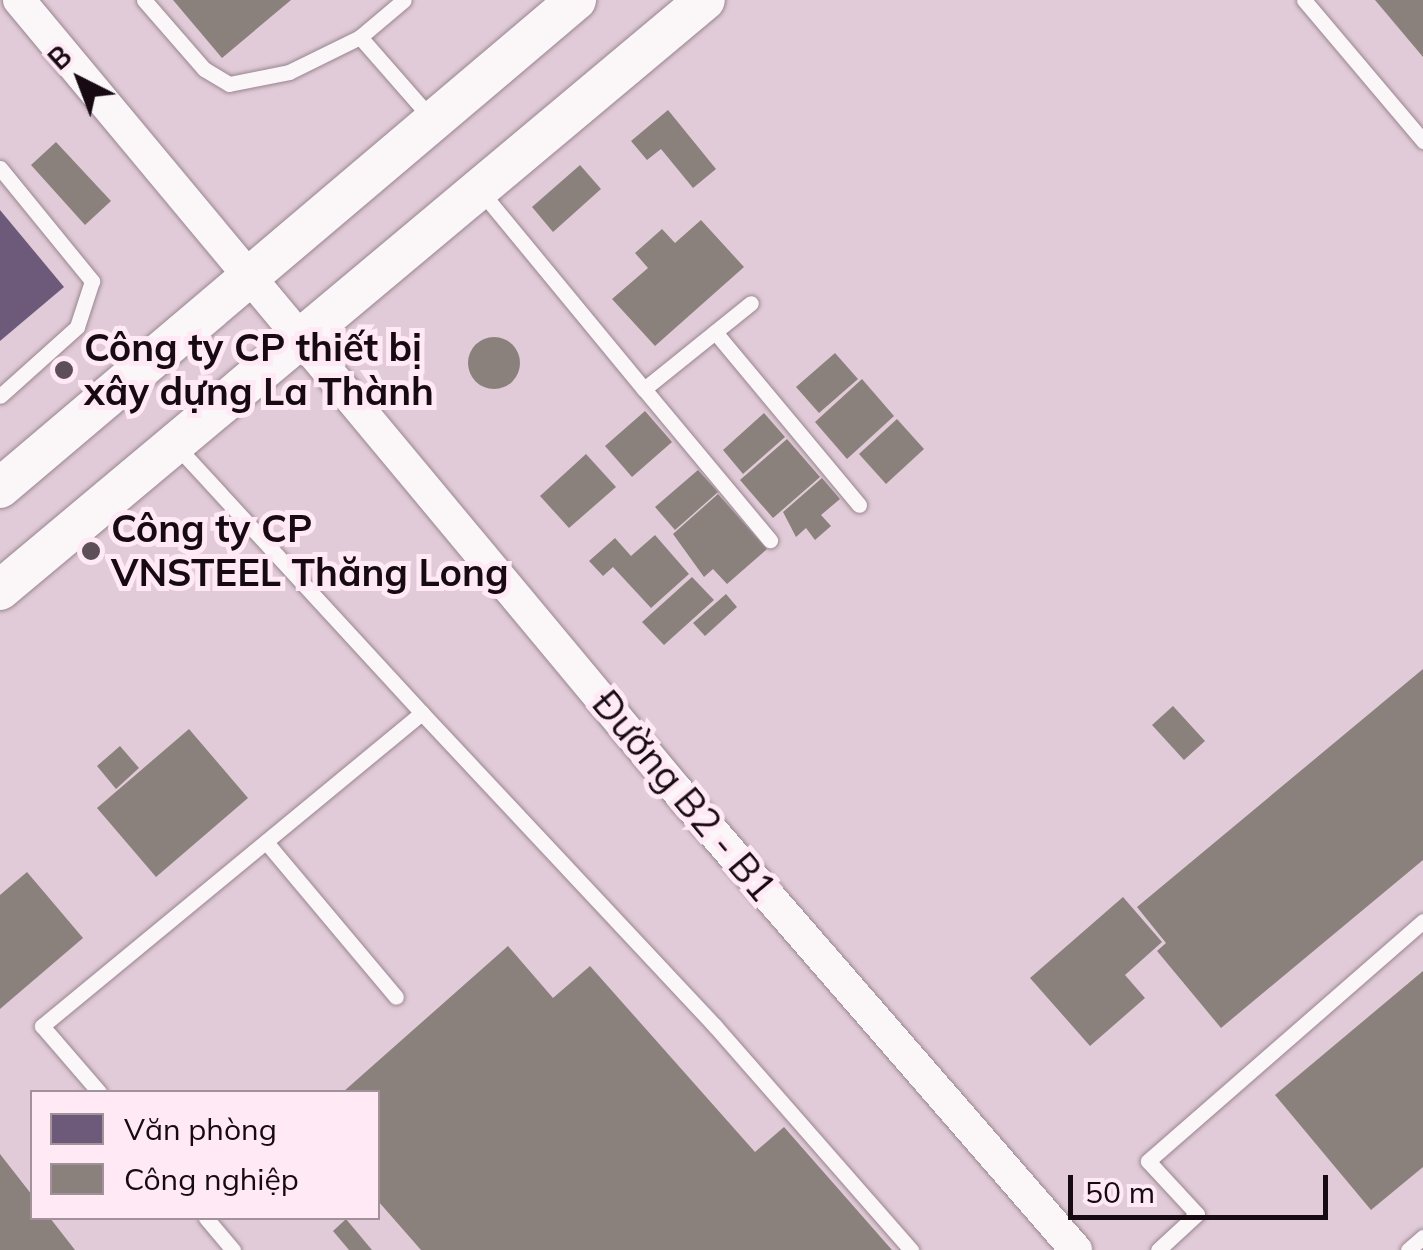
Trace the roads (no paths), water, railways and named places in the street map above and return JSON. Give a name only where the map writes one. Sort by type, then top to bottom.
[{"type":"street","name":"Đường B2 - B1","points":[[19,0],[302,333],[675,788],[1076,1250]]},
{"type":"street","points":[[0,488],[576,0]]},
{"type":"street","points":[[0,590],[302,333],[705,0]]},
{"type":"lane","points":[[144,0],[204,69],[229,84],[290,72],[360,37],[404,0]]},
{"type":"lane","points":[[1304,0],[1423,141]]},
{"type":"lane","points":[[360,37],[434,121]]},
{"type":"lane","points":[[0,168],[92,281],[77,327],[0,396]]},
{"type":"lane","points":[[479,189],[770,540]]},
{"type":"lane","points":[[644,389],[751,303]]},
{"type":"lane","points":[[715,332],[859,505]]},
{"type":"lane","points":[[175,444],[715,1026],[911,1250]]},
{"type":"lane","points":[[97,1090],[42,1026],[422,713]]},
{"type":"lane","points":[[266,842],[396,996]]},
{"type":"lane","points":[[1158,1250],[1197,1214],[1148,1162],[1423,921]]},
{"type":"lane","points":[[208,1220],[233,1250]]},
{"type":"lane","points":[[1408,1250],[1423,1237]]},
{"type":"place","name":"Công ty CP thiết bị xây dựng La Thành","points":[[64,370]]},
{"type":"place","name":"Công ty CP VNSTEEL Thăng Long","points":[[91,551]]}]
